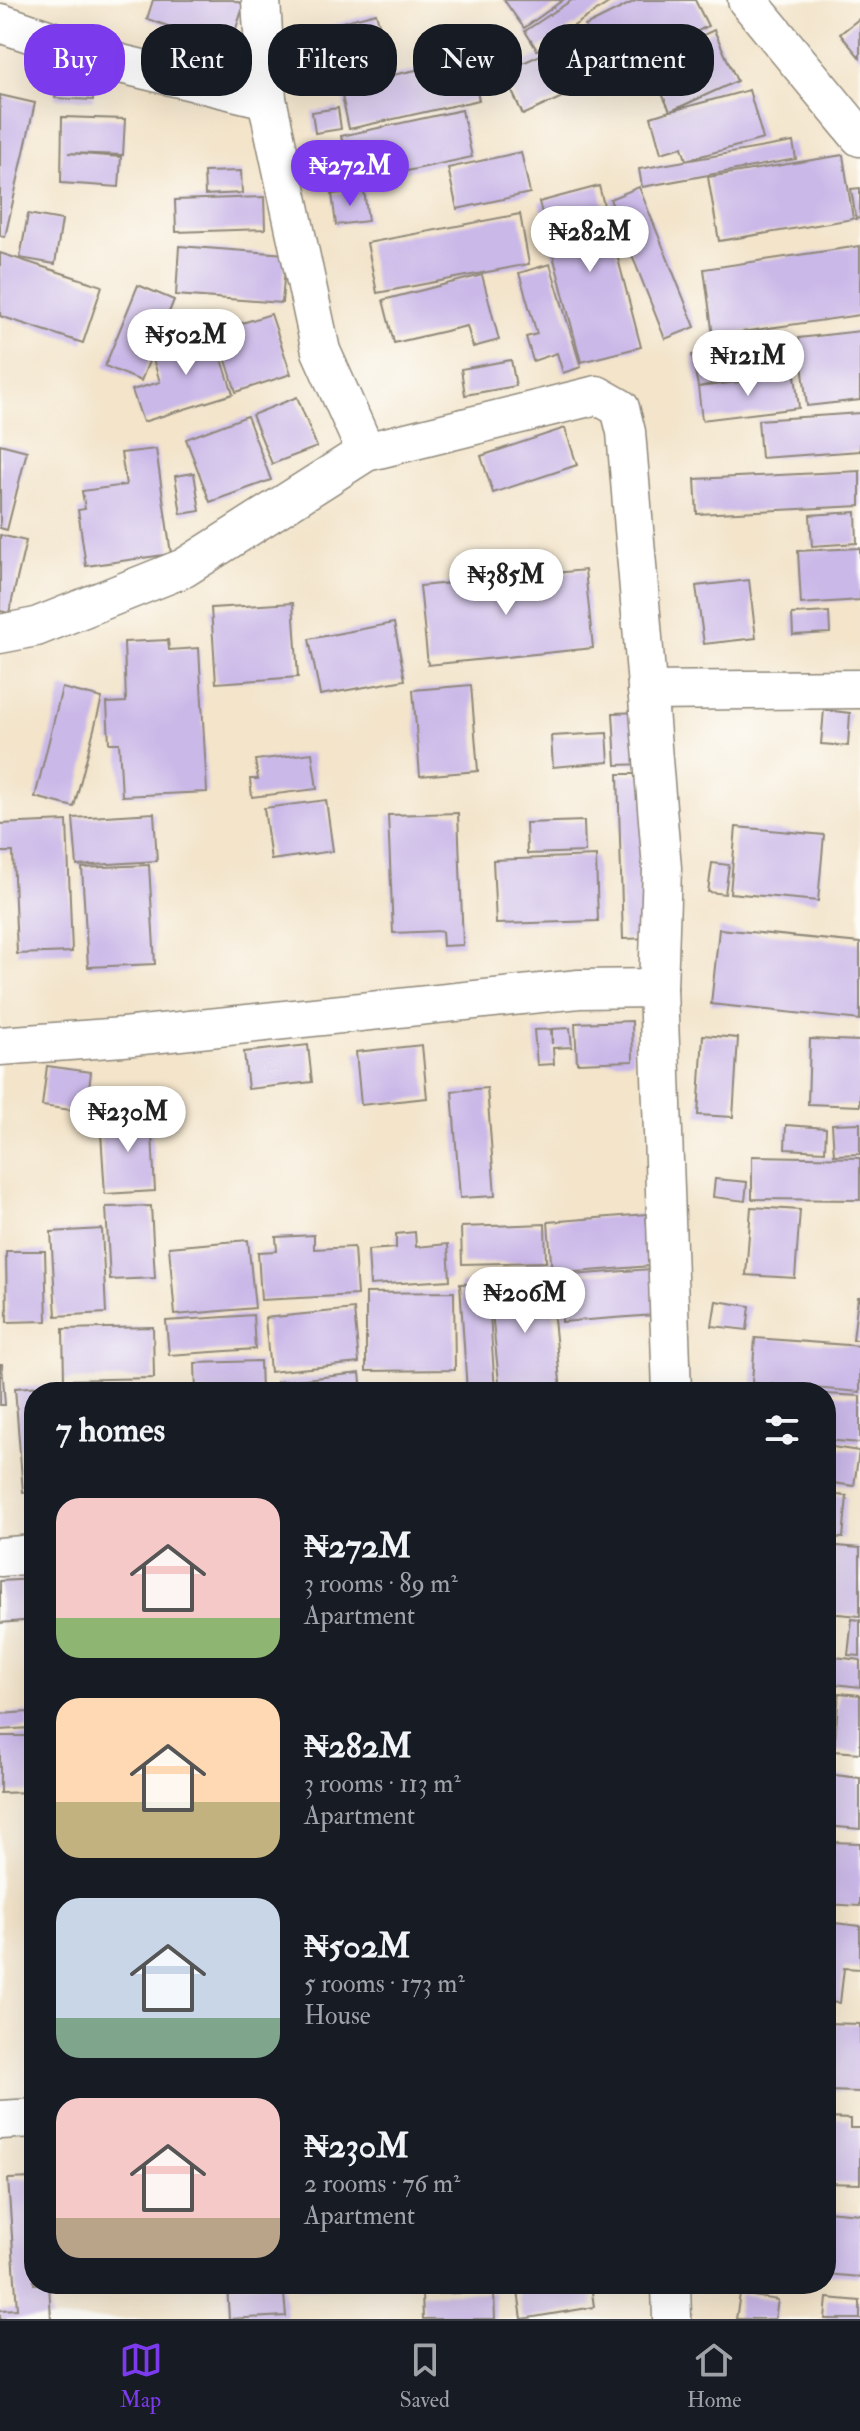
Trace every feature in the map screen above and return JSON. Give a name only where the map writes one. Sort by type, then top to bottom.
[{"type":"street","points":[[261,0],[267,99],[321,351],[366,452]]},
{"type":"street","points":[[747,0],[860,137]]},
{"type":"street","points":[[0,23],[121,64],[267,99]]},
{"type":"street","points":[[0,634],[36,627],[184,568],[366,452],[597,395],[620,408],[626,432],[662,868],[658,988],[672,1382]]},
{"type":"street","points":[[647,691],[860,689]]},
{"type":"street","points":[[0,1046],[123,1037],[579,989],[658,988]]},
{"type":"street","points":[[0,1557],[24,1555]]},
{"type":"street","points":[[0,2120],[24,2119]]},
{"type":"street","points":[[671,2294],[672,2319]]},
{"type":"building","points":[[153,0],[233,0],[244,4],[237,24],[162,24],[147,19]]},
{"type":"building","points":[[504,0],[563,0],[524,28]]},
{"type":"building","points":[[572,0],[613,0],[577,24],[538,24],[537,50],[525,31]]},
{"type":"building","points":[[637,0],[695,0],[707,24],[589,24]]},
{"type":"building","points":[[376,13],[379,24],[335,24]]},
{"type":"building","points":[[860,18],[860,58],[840,34]]},
{"type":"building","points":[[714,30],[737,81],[714,91]]},
{"type":"building","points":[[538,56],[538,96],[565,96],[523,115],[514,96],[522,96],[522,63]]},
{"type":"building","points":[[413,71],[413,96],[478,96],[479,100],[349,129],[342,96],[397,96],[397,74]]},
{"type":"building","points":[[749,90],[763,139],[686,160],[682,147],[661,153],[651,117],[670,111],[663,96],[704,96],[671,111]]},
{"type":"building","points":[[0,95],[35,103],[5,237],[0,236]]},
{"type":"building","points":[[55,96],[93,96],[93,100]]},
{"type":"building","points":[[338,108],[341,129],[315,133],[312,112]]},
{"type":"building","points":[[462,110],[472,157],[351,183],[341,136]]},
{"type":"building","points":[[62,117],[125,119],[123,155],[68,153],[121,157],[119,187],[61,183]]},
{"type":"building","points":[[793,142],[796,159],[642,187],[639,169]]},
{"type":"building","points":[[521,152],[530,193],[457,209],[448,168]]},
{"type":"building","points":[[843,155],[853,219],[719,241],[708,177]]},
{"type":"building","points":[[241,171],[242,193],[205,195],[204,172]]},
{"type":"building","points":[[599,186],[641,347],[581,362],[539,202]]},
{"type":"building","points":[[639,187],[695,327],[665,339],[610,199]]},
{"type":"building","points":[[860,188],[860,218],[856,219],[851,189]]},
{"type":"building","points":[[364,190],[368,221],[336,225],[332,194]]},
{"type":"building","points":[[264,197],[265,229],[176,232],[175,200]]},
{"type":"building","points":[[28,214],[62,220],[55,264],[20,258]]},
{"type":"building","points":[[520,214],[529,264],[377,293],[367,243]]},
{"type":"building","points":[[179,246],[286,254],[282,303],[176,295]]},
{"type":"building","points":[[860,246],[860,315],[713,336],[704,269]]},
{"type":"building","points":[[0,253],[102,286],[83,343],[0,316]]},
{"type":"building","points":[[550,264],[581,367],[563,373],[557,353],[533,361],[526,337],[537,334],[519,273]]},
{"type":"building","points":[[482,275],[499,340],[473,347],[467,326],[394,343],[383,300]]},
{"type":"building","points":[[138,285],[174,300],[141,381],[105,366]]},
{"type":"building","points":[[271,314],[291,374],[236,392],[217,331]]},
{"type":"building","points":[[210,321],[233,394],[143,422],[132,390],[160,382],[153,359],[176,352],[174,344],[196,337],[193,326]]},
{"type":"building","points":[[860,331],[860,400],[807,406],[799,338]]},
{"type":"building","points":[[783,338],[789,369],[698,387],[692,355]]},
{"type":"building","points":[[511,360],[516,386],[465,395],[461,369]]},
{"type":"building","points":[[795,375],[799,408],[702,420],[698,387]]},
{"type":"building","points":[[297,397],[317,447],[272,464],[252,415]]},
{"type":"building","points":[[860,413],[860,451],[761,458],[758,420]]},
{"type":"building","points":[[247,416],[271,480],[210,502],[186,439]]},
{"type":"building","points":[[565,428],[577,465],[493,493],[481,456]]},
{"type":"building","points":[[0,444],[27,451],[7,530],[0,528]]},
{"type":"building","points":[[156,449],[171,554],[86,566],[78,510],[85,509],[82,491],[126,485],[121,453]]},
{"type":"building","points":[[860,471],[860,506],[697,514],[695,479]]},
{"type":"building","points":[[194,473],[200,511],[181,514],[175,476]]},
{"type":"building","points":[[856,512],[857,543],[812,546],[810,515]]},
{"type":"building","points":[[0,535],[26,541],[9,613],[0,611]]},
{"type":"building","points":[[860,548],[860,600],[801,604],[798,551]]},
{"type":"building","points":[[585,570],[593,648],[428,665],[420,586]]},
{"type":"building","points":[[749,580],[756,638],[704,644],[696,586]]},
{"type":"building","points":[[293,603],[298,677],[216,683],[211,608]]},
{"type":"building","points":[[829,612],[830,633],[793,635],[792,614]]},
{"type":"building","points":[[394,623],[405,680],[320,695],[309,639]]},
{"type":"building","points":[[168,640],[169,650],[199,648],[207,792],[122,796],[119,743],[109,743],[107,703],[126,702],[124,642]]},
{"type":"building","points":[[471,685],[478,771],[420,776],[413,690]]},
{"type":"building","points":[[62,688],[102,698],[74,807],[35,797]]},
{"type":"building","points":[[824,710],[850,713],[848,746],[821,744]]},
{"type":"building","points":[[642,712],[645,764],[616,765],[613,713]]},
{"type":"building","points":[[607,733],[609,762],[553,767],[551,736]]},
{"type":"building","points":[[312,753],[317,789],[252,797],[250,779],[258,779],[255,760]]},
{"type":"building","points":[[618,774],[647,774],[652,938],[623,939]]},
{"type":"building","points":[[326,800],[333,851],[271,860],[264,808]]},
{"type":"building","points":[[154,813],[157,861],[77,866],[73,818]]},
{"type":"building","points":[[458,813],[463,945],[443,946],[442,931],[393,933],[388,815]]},
{"type":"building","points":[[67,821],[72,952],[17,954],[13,852],[0,852],[0,824]]},
{"type":"building","points":[[584,821],[585,852],[527,854],[526,823]]},
{"type":"building","points":[[736,827],[824,835],[818,901],[730,893]]},
{"type":"building","points":[[596,856],[598,921],[496,924],[493,860]]},
{"type":"building","points":[[712,863],[729,865],[725,894],[708,892]]},
{"type":"building","points":[[149,865],[155,964],[88,967],[82,868]]},
{"type":"building","points":[[719,929],[860,943],[860,1020],[711,1004]]},
{"type":"building","points":[[632,1021],[633,1061],[577,1063],[575,1023]]},
{"type":"building","points":[[570,1028],[572,1047],[553,1048],[554,1064],[537,1065],[534,1030],[551,1029],[552,1044],[552,1029]]},
{"type":"building","points":[[703,1035],[738,1038],[733,1117],[698,1115]]},
{"type":"building","points":[[810,1039],[860,1041],[860,1106],[808,1104]]},
{"type":"building","points":[[308,1045],[312,1082],[248,1089],[244,1052]]},
{"type":"building","points":[[422,1045],[427,1098],[361,1105],[356,1052]]},
{"type":"building","points":[[47,1066],[91,1072],[86,1112],[42,1106]]},
{"type":"building","points":[[487,1088],[495,1196],[460,1198],[452,1091]]},
{"type":"building","points":[[151,1115],[155,1191],[105,1194],[100,1118]]},
{"type":"building","points":[[860,1123],[860,1154],[834,1155],[832,1124]]},
{"type":"building","points":[[786,1125],[826,1128],[825,1151],[785,1149]]},
{"type":"building","points":[[752,1156],[860,1158],[860,1200],[752,1199]]},
{"type":"building","points":[[715,1179],[747,1182],[745,1201],[713,1197]]},
{"type":"building","points":[[151,1206],[155,1278],[110,1280],[106,1207]]},
{"type":"building","points":[[751,1207],[800,1210],[795,1278],[746,1275]]},
{"type":"building","points":[[646,1214],[650,1266],[552,1274],[548,1222]]},
{"type":"building","points":[[545,1224],[546,1262],[462,1264],[461,1227]]},
{"type":"building","points":[[102,1229],[106,1313],[56,1316],[51,1232]]},
{"type":"building","points":[[415,1232],[416,1247],[448,1244],[450,1280],[370,1285],[368,1250],[396,1248],[396,1234]]},
{"type":"building","points":[[314,1235],[314,1249],[354,1247],[357,1295],[261,1300],[258,1252],[277,1251],[276,1237]]},
{"type":"building","points":[[248,1240],[255,1308],[175,1315],[169,1247]]},
{"type":"building","points":[[6,1251],[45,1251],[47,1321],[7,1322]]},
{"type":"building","points":[[664,1268],[667,1314],[562,1322],[559,1276]]},
{"type":"building","points":[[550,1276],[560,1382],[499,1382],[489,1282]]},
{"type":"building","points":[[488,1283],[494,1382],[466,1382],[460,1284]]},
{"type":"building","points":[[454,1292],[455,1370],[366,1371],[366,1293]]},
{"type":"building","points":[[858,1297],[860,1340],[853,1340]]},
{"type":"building","points":[[716,1301],[750,1306],[747,1330],[712,1326]]},
{"type":"building","points":[[354,1309],[359,1363],[270,1372],[265,1318]]},
{"type":"building","points":[[253,1315],[255,1349],[169,1355],[166,1321]]},
{"type":"building","points":[[153,1327],[154,1378],[64,1380],[63,1329]]},
{"type":"building","points":[[755,1338],[860,1346],[860,1392],[836,1390],[836,1382],[752,1382]]},
{"type":"building","points":[[260,1361],[261,1382],[196,1382],[195,1363]]},
{"type":"building","points":[[2,1364],[5,1405],[0,1405]]},
{"type":"building","points":[[360,1373],[361,1382],[277,1382]]},
{"type":"building","points":[[24,1387],[23,1492],[15,1388]]},
{"type":"building","points":[[836,1395],[860,1396],[860,1443],[836,1441]]},
{"type":"building","points":[[836,1448],[859,1451],[854,1486],[836,1483]]},
{"type":"building","points":[[836,1495],[847,1496],[843,1538],[836,1538]]},
{"type":"building","points":[[836,1546],[860,1548],[860,1616],[836,1614]]},
{"type":"building","points":[[24,1580],[24,1621],[0,1623],[0,1581]]},
{"type":"building","points":[[852,1619],[860,1620],[860,1656],[848,1655]]},
{"type":"building","points":[[836,1657],[860,1660],[860,1687],[836,1684]]},
{"type":"building","points":[[839,1693],[860,1695],[860,1753],[836,1751]]},
{"type":"building","points":[[24,1712],[24,1728],[0,1730],[0,1714]]},
{"type":"building","points":[[0,1736],[24,1736],[24,1792],[0,1793]]},
{"type":"building","points":[[836,1775],[860,1778],[860,1829],[836,1827]]},
{"type":"building","points":[[836,1842],[860,1843],[860,1906],[836,1905]]},
{"type":"building","points":[[836,1923],[860,1926],[860,1969],[844,1968],[840,2003],[836,2003]]},
{"type":"building","points":[[836,2023],[860,2024],[860,2092],[836,2091]]},
{"type":"building","points":[[836,2118],[850,2119],[850,2128],[860,2128],[860,2184],[836,2183]]},
{"type":"building","points":[[24,2178],[24,2294],[50,2294],[51,2319],[0,2319],[0,2310],[17,2309],[8,2179]]},
{"type":"building","points":[[836,2212],[860,2214],[860,2277],[836,2275]]},
{"type":"building","points":[[228,2294],[284,2294],[286,2316],[229,2319]]},
{"type":"building","points":[[422,2294],[494,2294],[495,2319],[423,2319]]},
{"type":"building","points":[[518,2294],[592,2294],[594,2307],[522,2319]]},
{"type":"building","points":[[740,2294],[778,2300],[775,2319],[736,2319]]},
{"type":"building","points":[[827,2298],[860,2301],[860,2319],[825,2319]]}]
